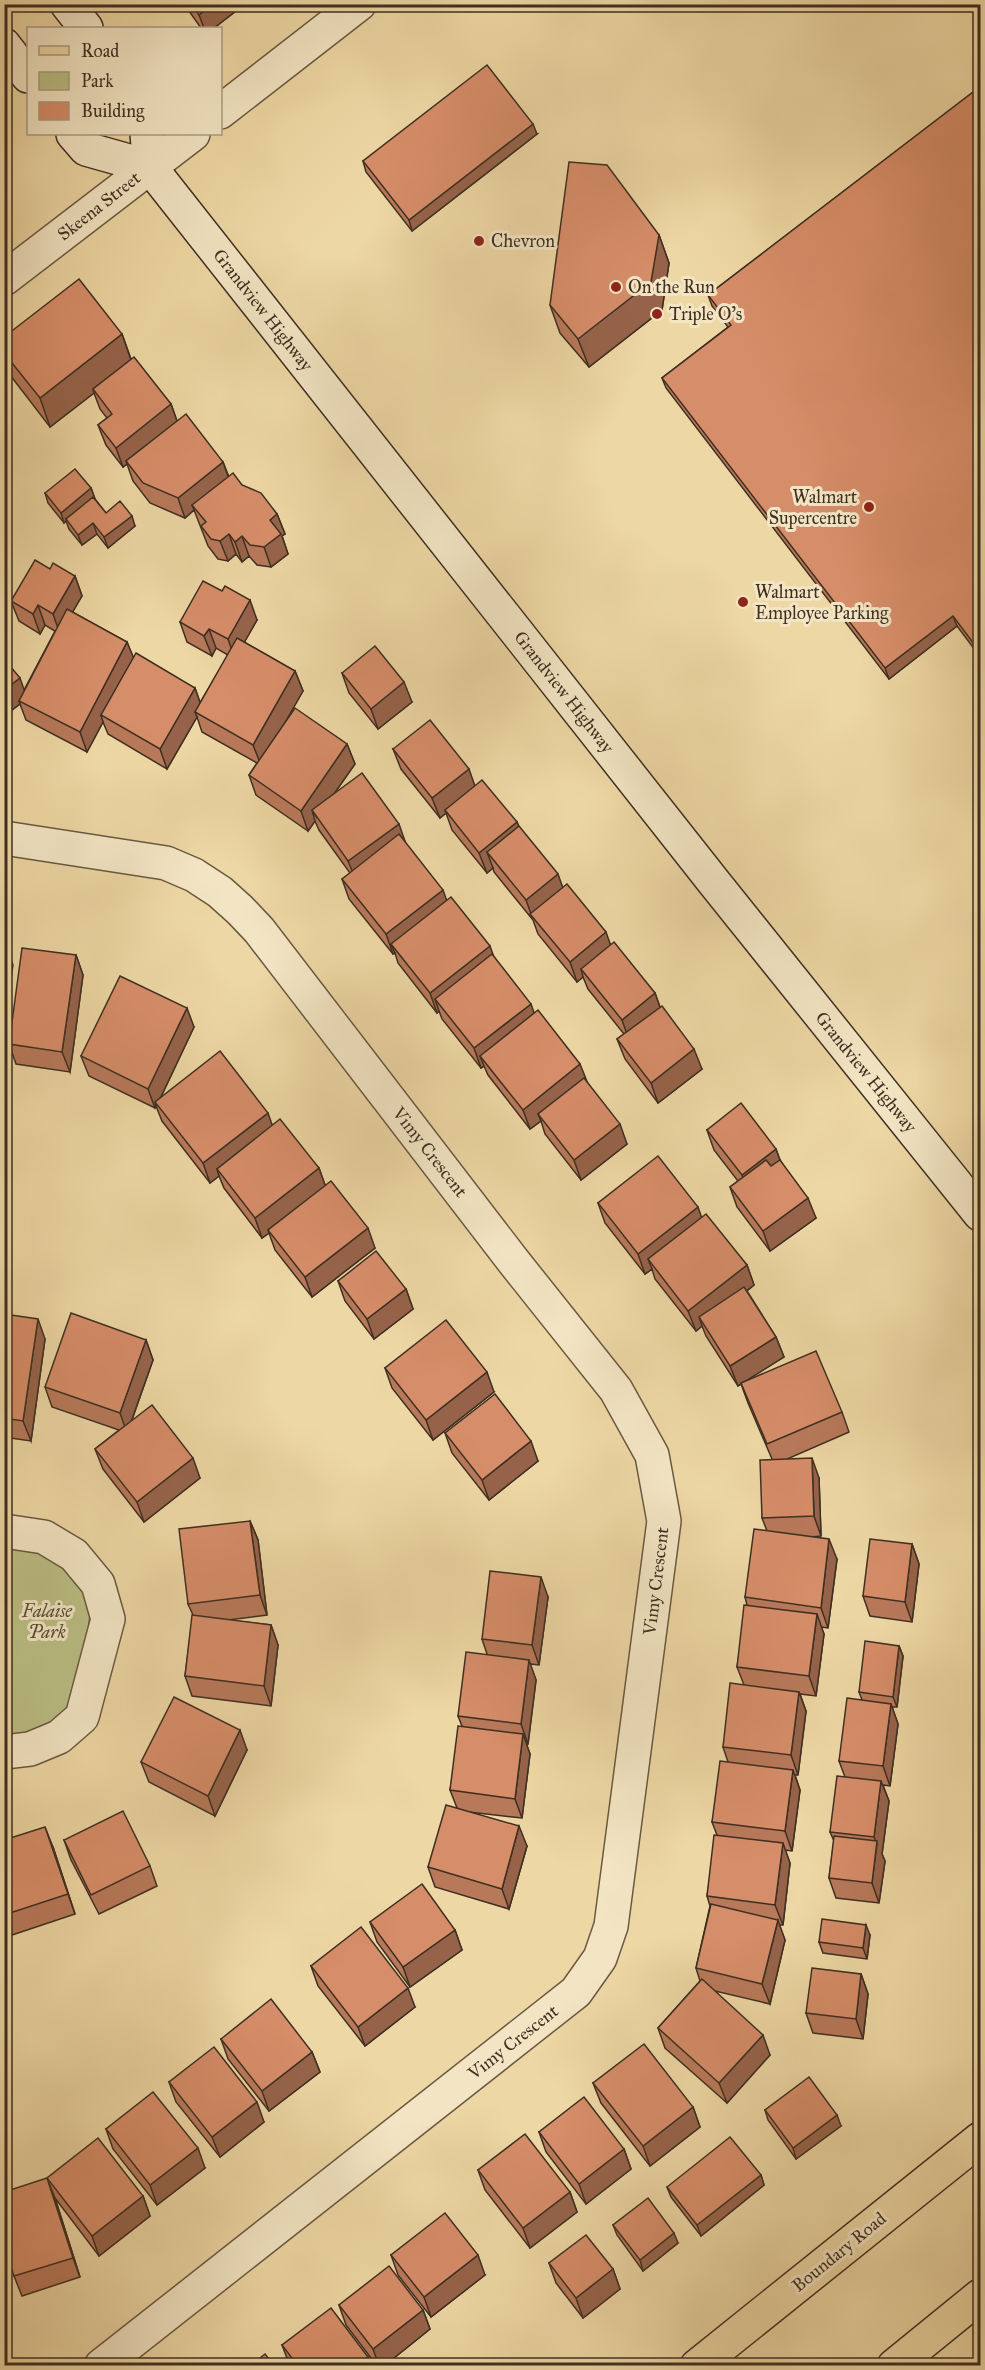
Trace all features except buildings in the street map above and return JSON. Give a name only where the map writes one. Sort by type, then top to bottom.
[{"type":"main road","name":"Boundary Road","points":[[697,2366],[981,2139]]},
{"type":"main road","points":[[894,2366],[981,2296]]},
{"type":"street","points":[[67,4],[85,27]]},
{"type":"street","points":[[222,110],[359,4]]},
{"type":"street","points":[[4,45],[27,75]]},
{"type":"street","points":[[74,135],[86,149],[150,167],[147,135]]},
{"type":"street","name":"Skeena Street","points":[[4,279],[192,135]]},
{"type":"street","name":"Grandview Highway","points":[[150,167],[713,881],[981,1214]]},
{"type":"street","name":"Vimy Crescent","points":[[4,838],[166,863],[194,875],[220,892],[240,910],[259,930],[506,1252],[616,1390],[652,1455],[664,1521],[610,1926],[600,1958],[576,1992],[101,2366]]},
{"type":"street","points":[[4,1531],[44,1537],[74,1556],[98,1584],[108,1619],[82,1717],[59,1737],[30,1749],[4,1752]]},
{"type":"green space","name":"Falaise Park","points":[[5,1539],[40,1544],[79,1579],[90,1614],[81,1688],[57,1721],[10,1739],[5,1739]]},
{"type":"place","name":"Chevron","points":[[479,241]]},
{"type":"place","name":"On the Run","points":[[616,287]]},
{"type":"place","name":"Triple O’s","points":[[657,314]]},
{"type":"place","name":"Walmart Supercentre","points":[[869,507]]},
{"type":"place","name":"Walmart Employee Parking","points":[[743,602]]}]
